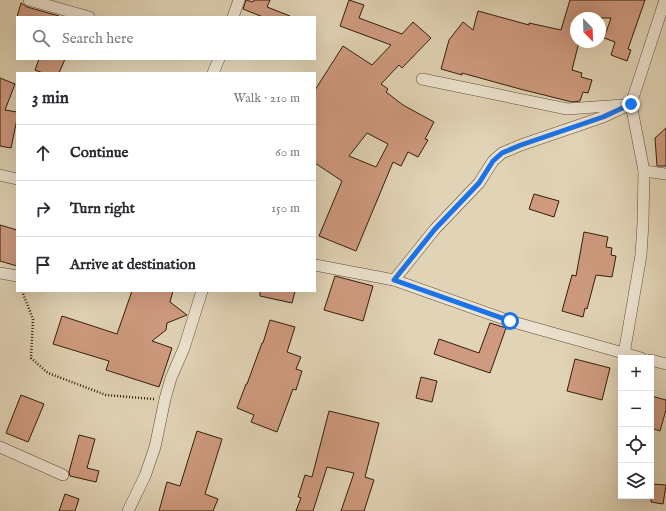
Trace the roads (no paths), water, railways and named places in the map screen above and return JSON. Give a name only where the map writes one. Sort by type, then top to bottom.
[{"type":"street","points":[[29,0],[52,3],[86,16]]},
{"type":"street","points":[[233,16],[239,0]]},
{"type":"street","points":[[624,354],[641,255],[643,223],[644,171],[631,104],[665,0]]},
{"type":"street","points":[[213,72],[219,60]]},
{"type":"street","points":[[422,79],[567,109],[631,104]]},
{"type":"street","points":[[394,280],[435,229],[479,183],[493,161],[502,153],[603,117],[631,104]]},
{"type":"street","points":[[644,171],[666,174]]},
{"type":"street","points":[[0,175],[16,179]]},
{"type":"street","points":[[316,265],[394,280],[510,321],[628,355]]},
{"type":"street","points":[[0,273],[16,276]]},
{"type":"street","points":[[128,511],[148,469],[155,447],[171,378],[184,348],[202,292]]},
{"type":"street","points":[[654,361],[666,364]]},
{"type":"street","points":[[0,447],[63,475]]}]
